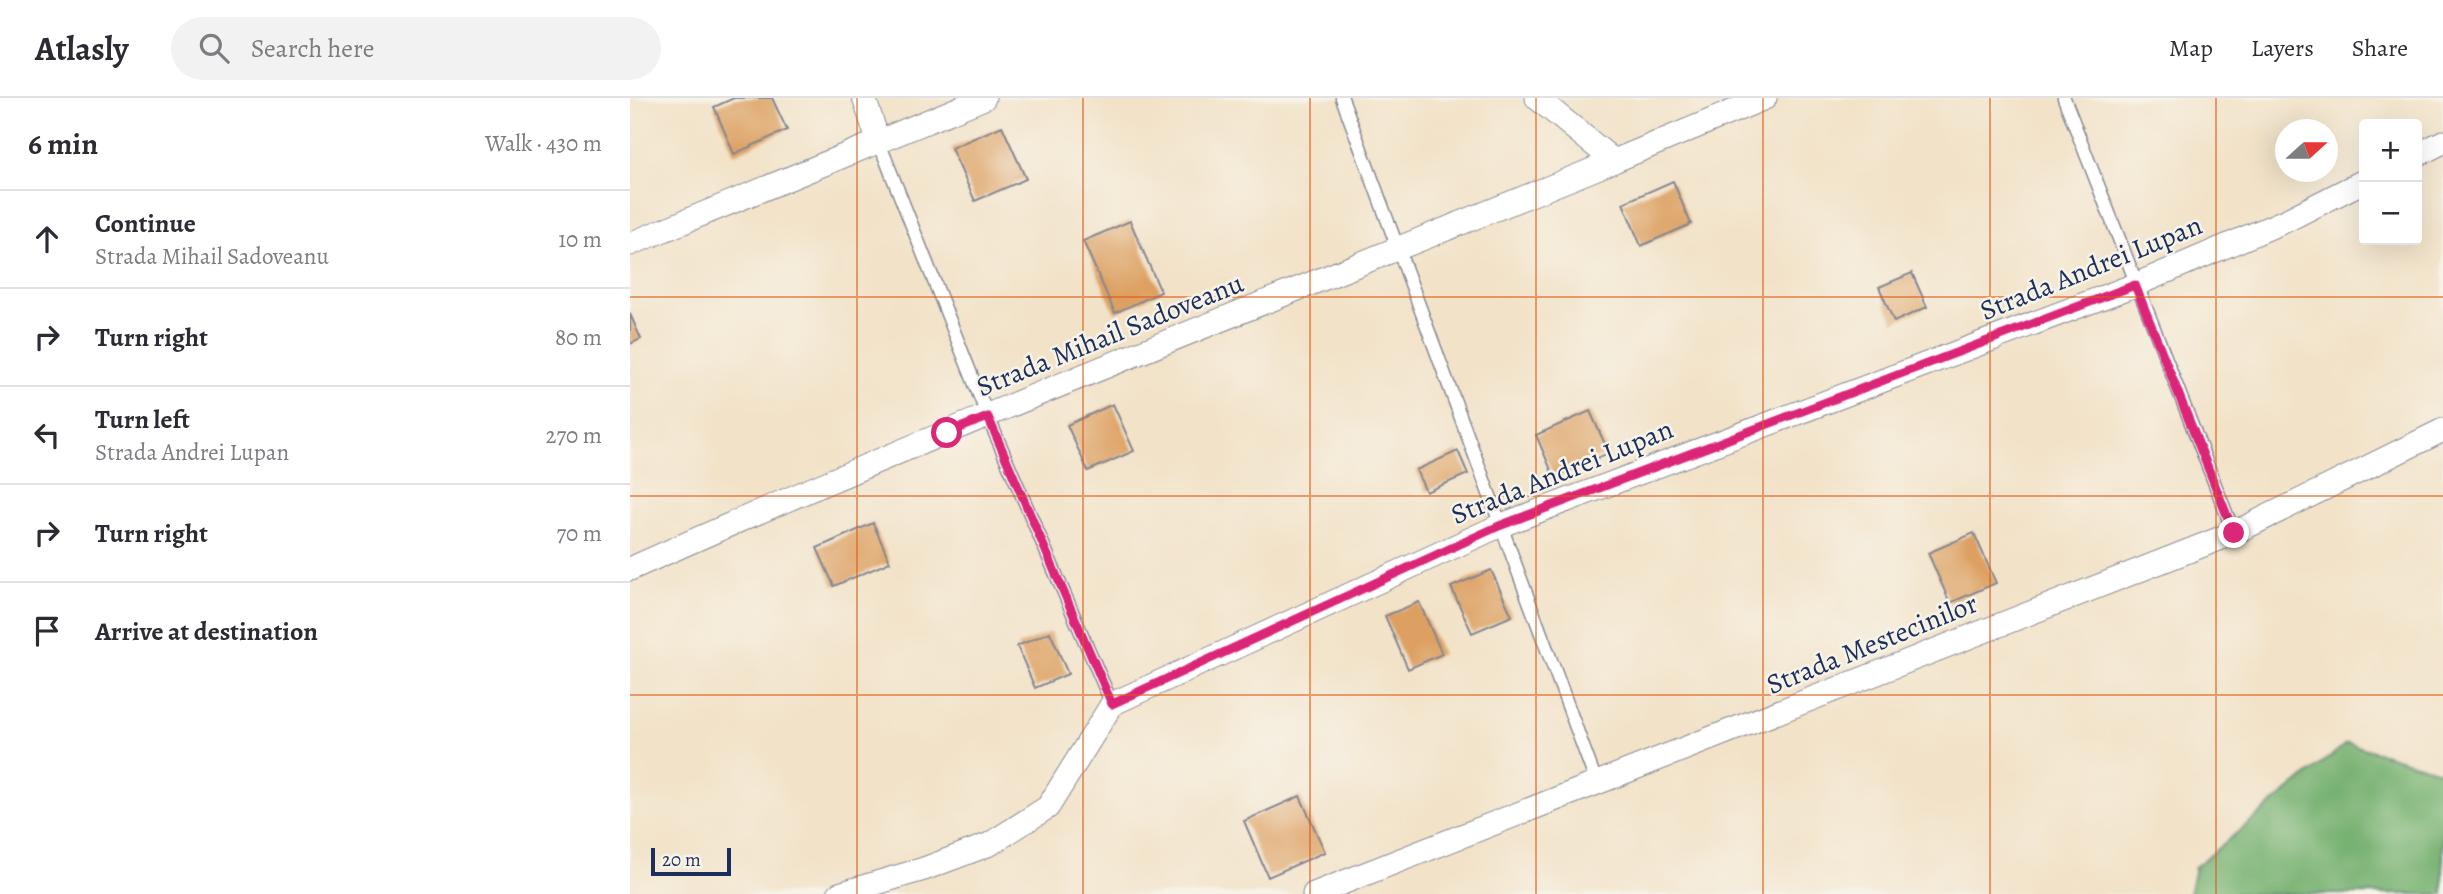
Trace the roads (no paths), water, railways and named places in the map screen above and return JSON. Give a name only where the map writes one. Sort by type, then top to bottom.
[{"type":"street","points":[[864,98],[878,139]]},
{"type":"street","points":[[630,244],[878,139],[984,98]]},
{"type":"street","points":[[1537,98],[1569,121],[1614,161]]},
{"type":"street","name":"Strada Mihail Sadoveanu","points":[[630,569],[837,476],[988,417],[1765,98]]},
{"type":"street","points":[[2422,152],[2443,142]]},
{"type":"street","name":"Strada Andrei Lupan","points":[[1112,704],[1499,526],[2135,285],[2287,220],[2362,182]]},
{"type":"street","name":"Strada Mestecinilor","points":[[1314,894],[2234,533],[2443,430]]},
{"type":"street","points":[[839,894],[924,869],[990,844],[1048,807],[1112,704]]},
{"type":"lane","points":[[1342,98],[1597,784]]},
{"type":"lane","points":[[2064,98],[2234,533]]},
{"type":"lane","points":[[878,139],[988,417],[1112,704]]}]
